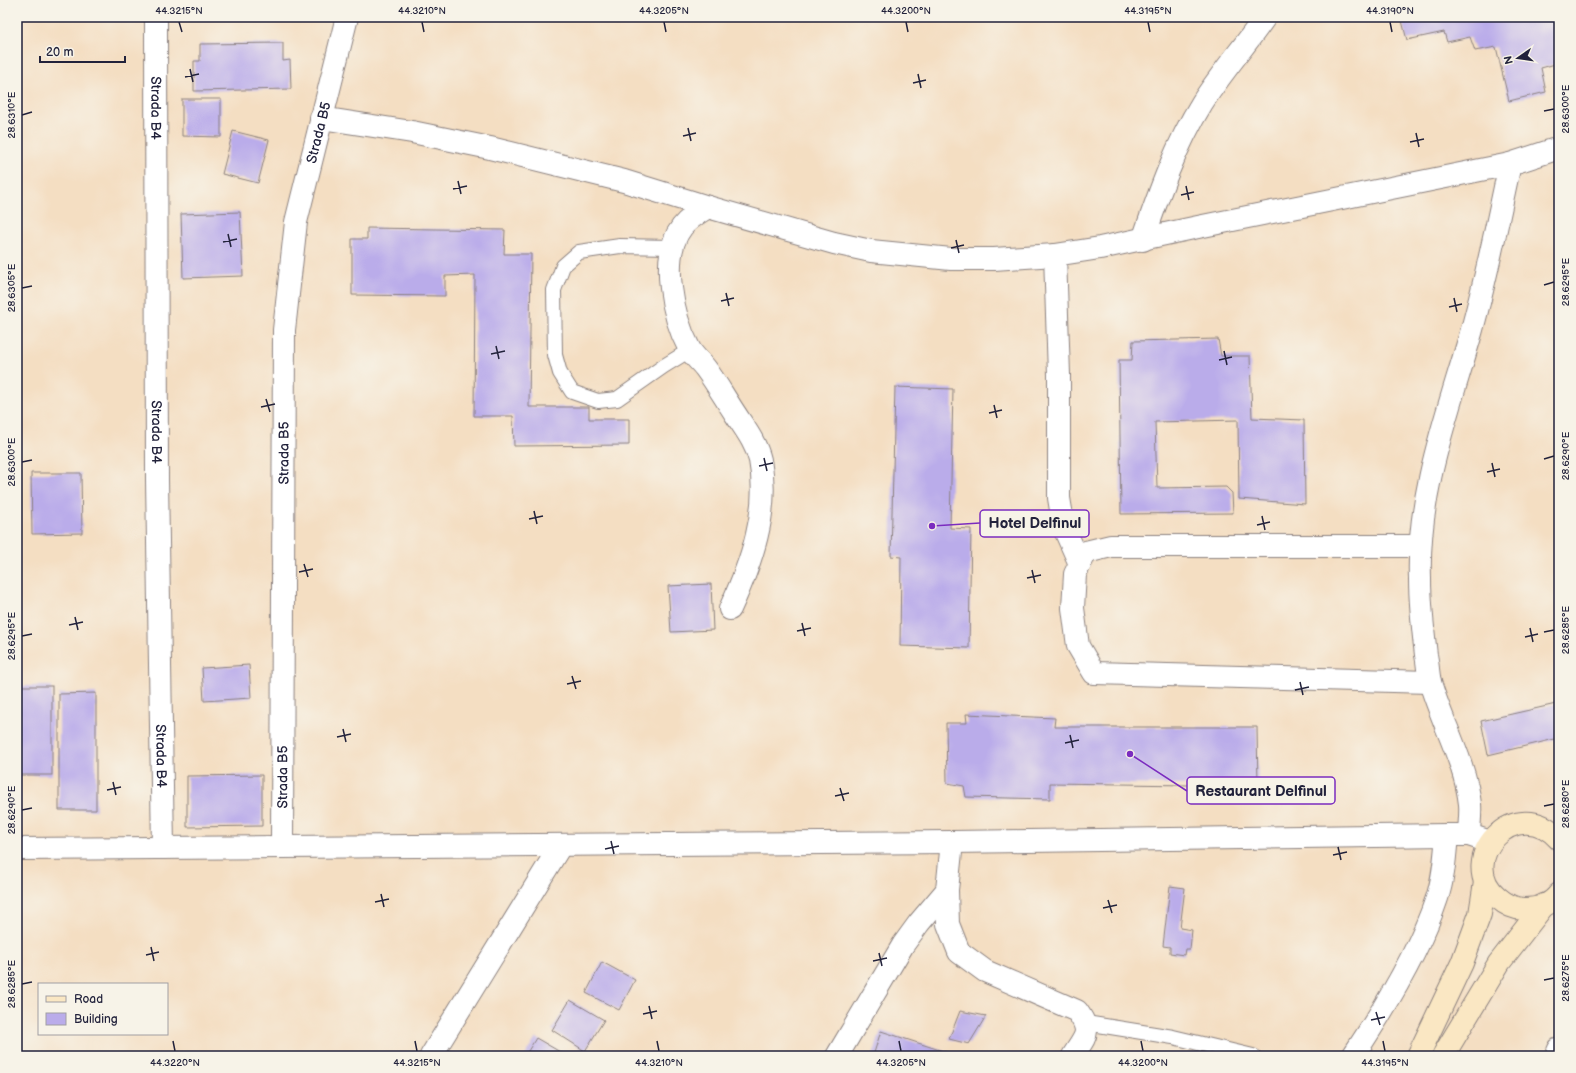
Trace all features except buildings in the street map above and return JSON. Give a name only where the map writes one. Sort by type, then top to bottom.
[{"type":"main road","points":[[1418,1056],[1462,962],[1480,914],[1485,882],[1483,868],[1484,854],[1490,842],[1500,831],[1512,825],[1526,823],[1550,825],[1553,832],[1559,839]]},
{"type":"main road","points":[[1485,882],[1493,894],[1504,904],[1518,909],[1532,909],[1551,900]]},
{"type":"main road","points":[[1443,1056],[1499,963],[1551,900]]},
{"type":"street","name":"Strada B4","points":[[156,17],[157,480],[163,848]]},
{"type":"street","name":"Strada B5","points":[[282,847],[284,330],[296,222],[347,17]]},
{"type":"street","points":[[1143,240],[1169,169],[1188,128],[1202,103],[1265,17]]},
{"type":"street","points":[[321,118],[412,132],[490,148],[624,181],[834,243],[871,251],[907,256],[951,259],[994,259],[1055,255],[1143,240],[1198,226],[1510,164],[1559,148]]},
{"type":"street","points":[[1469,835],[1470,805],[1466,783],[1459,759],[1430,682],[1423,627],[1420,546],[1422,521],[1430,477],[1445,417],[1470,338],[1510,164]]},
{"type":"street","points":[[708,207],[693,215],[681,227],[672,247],[669,268],[679,326],[690,350],[705,368],[751,438],[760,458],[763,480],[758,530],[746,572],[730,608]]},
{"type":"street","points":[[1055,255],[1059,498],[1064,528],[1080,564]]},
{"type":"street","points":[[1420,546],[1112,546],[1086,552],[1075,574],[1073,608],[1078,646],[1094,673],[1430,682]]},
{"type":"street","points":[[17,849],[952,842],[1447,835],[1469,835],[1490,842]]},
{"type":"street","points":[[1353,1056],[1377,1020],[1417,946],[1438,897],[1444,868],[1447,835]]},
{"type":"street","points":[[952,842],[947,890],[948,924],[959,952],[985,971],[1077,1011],[1086,1023],[1086,1034],[1073,1056]]},
{"type":"street","points":[[431,1056],[561,845]]},
{"type":"street","points":[[837,1056],[903,945],[919,923],[947,890]]},
{"type":"street","points":[[1556,1056],[1559,1049]]},
{"type":"lane","points":[[672,247],[620,246],[579,252],[563,266],[554,290],[555,355],[560,373],[572,392],[598,401],[617,399],[664,366],[690,350]]},
{"type":"lane","points":[[1086,1023],[1173,1036],[1253,1056]]},
{"type":"place","name":"Hotel Delfinul","points":[[932,526]]},
{"type":"place","name":"Restaurant Delfinul","points":[[1130,754]]}]
